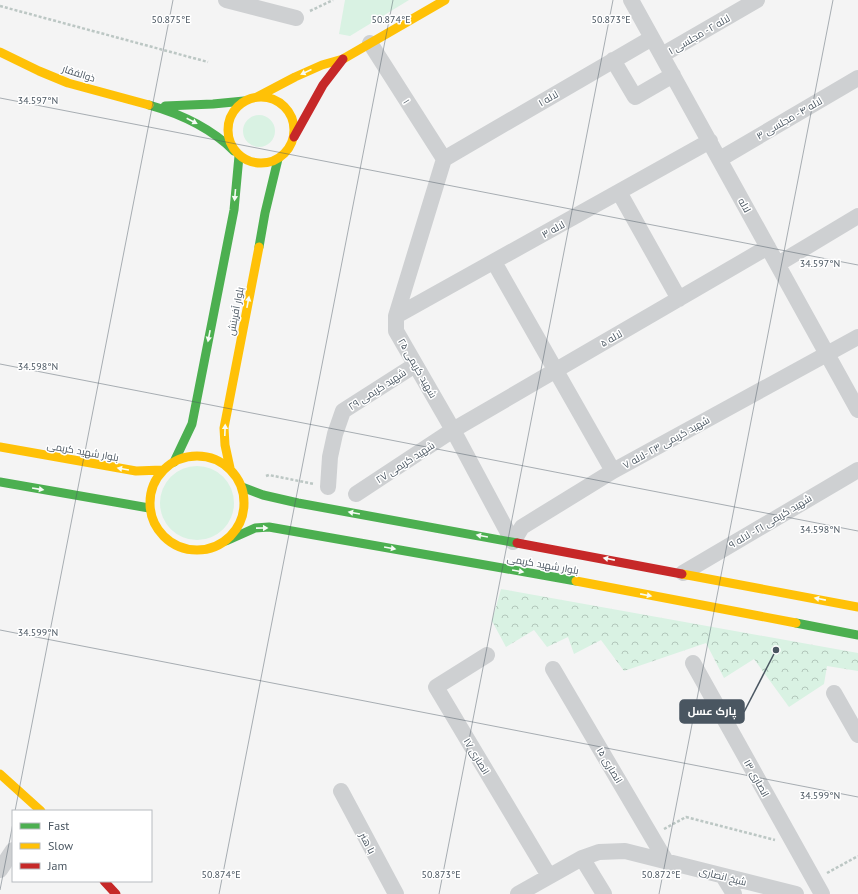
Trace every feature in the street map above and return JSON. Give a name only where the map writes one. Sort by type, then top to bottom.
[{"type":"main road","points":[[156,106],[213,104],[244,101],[257,97],[322,65],[343,59],[444,0]]},
{"type":"main road","name":"ذوالفقار","points":[[0,52],[29,68],[79,86],[156,106]]},
{"type":"main road","points":[[156,106],[188,118],[205,127],[248,161],[258,164],[268,163],[285,154],[323,86],[343,59]]},
{"type":"main road","points":[[257,97],[277,101],[285,108],[293,122],[294,137]]},
{"type":"main road","points":[[236,153],[229,142],[227,133],[228,124],[236,107],[244,101]]},
{"type":"main road","name":"بلوار آفرینش","points":[[174,462],[192,424],[234,210],[236,153]]},
{"type":"main road","name":"بلوار آفرینش","points":[[230,468],[225,445],[224,428],[265,213],[278,159]]},
{"type":"main road","name":"بلوار شهید کریمی","points":[[0,447],[136,471],[162,470]]},
{"type":"main road","points":[[195,455],[208,456],[220,461],[230,468],[238,477],[245,502],[243,517],[236,530],[226,541],[213,548],[199,550],[185,549],[172,543],[161,534],[153,522],[149,508],[150,494],[154,481],[162,470],[182,457],[195,455]]},
{"type":"main road","points":[[104,466],[109,472],[110,479]]},
{"type":"main road","points":[[0,482],[149,508]]},
{"type":"main road","name":"بلوار شهید کریمی","points":[[242,487],[263,495],[298,503],[683,573],[858,607]]},
{"type":"main road","points":[[93,498],[104,492]]},
{"type":"main road","points":[[288,530],[280,527],[276,523],[276,512],[281,503],[298,503]]},
{"type":"main road","name":"بلوار شهید کریمی","points":[[226,541],[255,528],[269,527],[548,576],[858,635]]},
{"type":"main road","points":[[0,774],[40,810]]},
{"type":"main road","points":[[105,882],[116,894]]},
{"type":"street","points":[[226,0],[296,18]]},
{"type":"street","name":"لاله","points":[[631,0],[720,158],[858,410]]},
{"type":"street","name":"لاله ۲ - مجلسی ۱","points":[[662,55],[757,0]]},
{"type":"street","name":"لاله ۱","points":[[444,159],[652,38]]},
{"type":"street","name":"۱","points":[[370,43],[444,159]]},
{"type":"street","points":[[614,60],[635,97],[673,75]]},
{"type":"street","name":"لاله ۴ - مجلسی ۳","points":[[720,158],[858,78]]},
{"type":"street","name":"لاله ۳","points":[[396,316],[710,142]]},
{"type":"street","name":"شهید کریمی ۲۵","points":[[444,159],[396,316],[396,331],[453,430],[513,542]]},
{"type":"street","points":[[619,192],[679,298]]},
{"type":"street","points":[[778,264],[858,216]]},
{"type":"street","name":"لاله ۵","points":[[453,430],[768,247]]},
{"type":"street","points":[[494,262],[613,471]]},
{"type":"street","name":"شهید کریمی ۲۳ -لاله ۷","points":[[513,542],[522,527],[613,471],[858,337]]},
{"type":"street","name":"شهید کریمی ۲۹","points":[[328,487],[330,457],[335,434],[343,411],[415,365]]},
{"type":"street","name":"شهید کریمی ۲۷","points":[[356,494],[453,430]]},
{"type":"street","name":"شهید کریمی ۲۱ - لاله ۹","points":[[683,573],[858,470]]},
{"type":"street","name":"انصاری ۱۷","points":[[487,655],[436,687],[549,876]]},
{"type":"street","name":"انصاری ۱۳","points":[[693,662],[822,894]]},
{"type":"street","name":"انصاری ۱۵","points":[[553,669],[666,861]]},
{"type":"street","points":[[834,693],[858,735]]},
{"type":"street","name":"با هنر","points":[[341,791],[396,894]]},
{"type":"street","name":"شیخ انصاری","points":[[518,894],[582,858],[599,852],[625,851],[796,894]]},
{"type":"street","points":[[0,870],[12,852]]},
{"type":"street","points":[[582,858],[604,894]]},
{"type":"street","points":[[723,876],[734,894]]},
{"type":"path","points":[[296,18],[333,0]]},
{"type":"path","points":[[0,6],[208,62]]},
{"type":"path","points":[[651,835],[686,817],[795,845]]},
{"type":"path","points":[[814,880],[858,856]]},
{"type":"green space","points":[[345,0],[409,0],[350,36],[339,34]]},
{"type":"green space","points":[[259,115],[265,116],[272,122],[275,131],[274,137],[268,144],[259,147],[253,146],[246,140],[243,131],[244,125],[250,118]]},
{"type":"green space","points":[[197,466],[211,469],[223,477],[231,489],[234,503],[231,517],[223,529],[211,537],[197,540],[183,537],[171,529],[163,517],[160,503],[163,489],[171,477],[183,469]]},
{"type":"green space","points":[[501,589],[858,653],[858,671],[827,666],[824,684],[789,707],[754,659],[724,678],[706,643],[624,671],[601,640],[574,654],[568,637],[547,647],[534,630],[506,647],[492,621]]},
{"type":"traffic: fast","points":[[165,106],[244,101]]},
{"type":"traffic: fast","points":[[149,105],[194,122],[215,135],[234,151]]},
{"type":"traffic: fast","points":[[174,462],[192,424],[234,210],[239,156]]},
{"type":"traffic: fast","points":[[259,247],[265,213],[278,159]]},
{"type":"traffic: fast","points":[[0,482],[149,508]]},
{"type":"traffic: fast","points":[[242,487],[263,495],[298,503],[517,543]]},
{"type":"traffic: fast","points":[[226,541],[255,528],[269,527],[576,581]]},
{"type":"traffic: fast","points":[[796,623],[858,635]]},
{"type":"traffic: slow","points":[[257,97],[322,65],[343,59],[445,0]]},
{"type":"traffic: slow","points":[[0,52],[68,83],[149,105]]},
{"type":"traffic: slow","points":[[254,97],[268,97],[280,102],[289,111],[294,123],[294,130],[292,143],[285,154],[268,163],[254,163],[242,158],[233,149],[228,137],[228,123],[233,111],[242,102],[254,97]]},
{"type":"traffic: slow","points":[[230,468],[225,445],[224,428],[259,247]]},
{"type":"traffic: slow","points":[[0,447],[136,471],[162,470]]},
{"type":"traffic: slow","points":[[188,456],[206,456],[215,459],[231,469],[241,485],[244,494],[244,503],[244,512],[241,521],[231,537],[215,547],[206,550],[188,550],[179,547],[163,537],[153,521],[150,512],[150,494],[153,485],[163,469],[179,459],[188,456]]},
{"type":"traffic: slow","points":[[682,574],[858,607]]},
{"type":"traffic: slow","points":[[576,581],[796,623]]},
{"type":"traffic: slow","points":[[0,774],[40,810]]},
{"type":"traffic: jam","points":[[294,137],[323,85],[343,59]]},
{"type":"traffic: jam","points":[[517,543],[682,574]]},
{"type":"traffic: jam","points":[[105,882],[116,894]]},
{"type":"place","name":"پارک عسل","points":[[776,650]]}]
